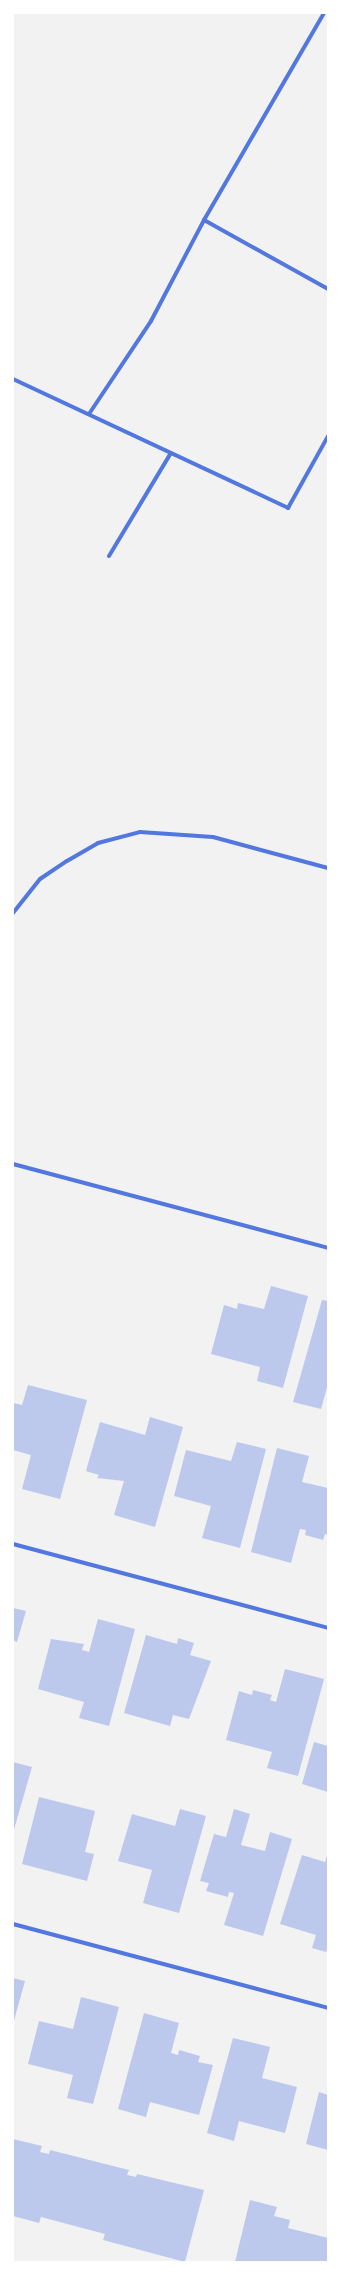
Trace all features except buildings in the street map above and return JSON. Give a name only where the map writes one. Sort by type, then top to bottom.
[{"type":"street","points":[[89,414],[151,321],[204,220],[324,13]]},
{"type":"street","points":[[204,220],[328,289]]},
{"type":"street","points":[[13,379],[288,508],[328,436]]},
{"type":"street","points":[[109,556],[171,453]]},
{"type":"street","points":[[13,913],[40,879],[67,861],[98,843],[140,832],[213,837],[328,868]]},
{"type":"street","points":[[13,1164],[328,1248]]},
{"type":"street","points":[[13,1544],[328,1628]]},
{"type":"street","points":[[13,1924],[328,2008]]}]
